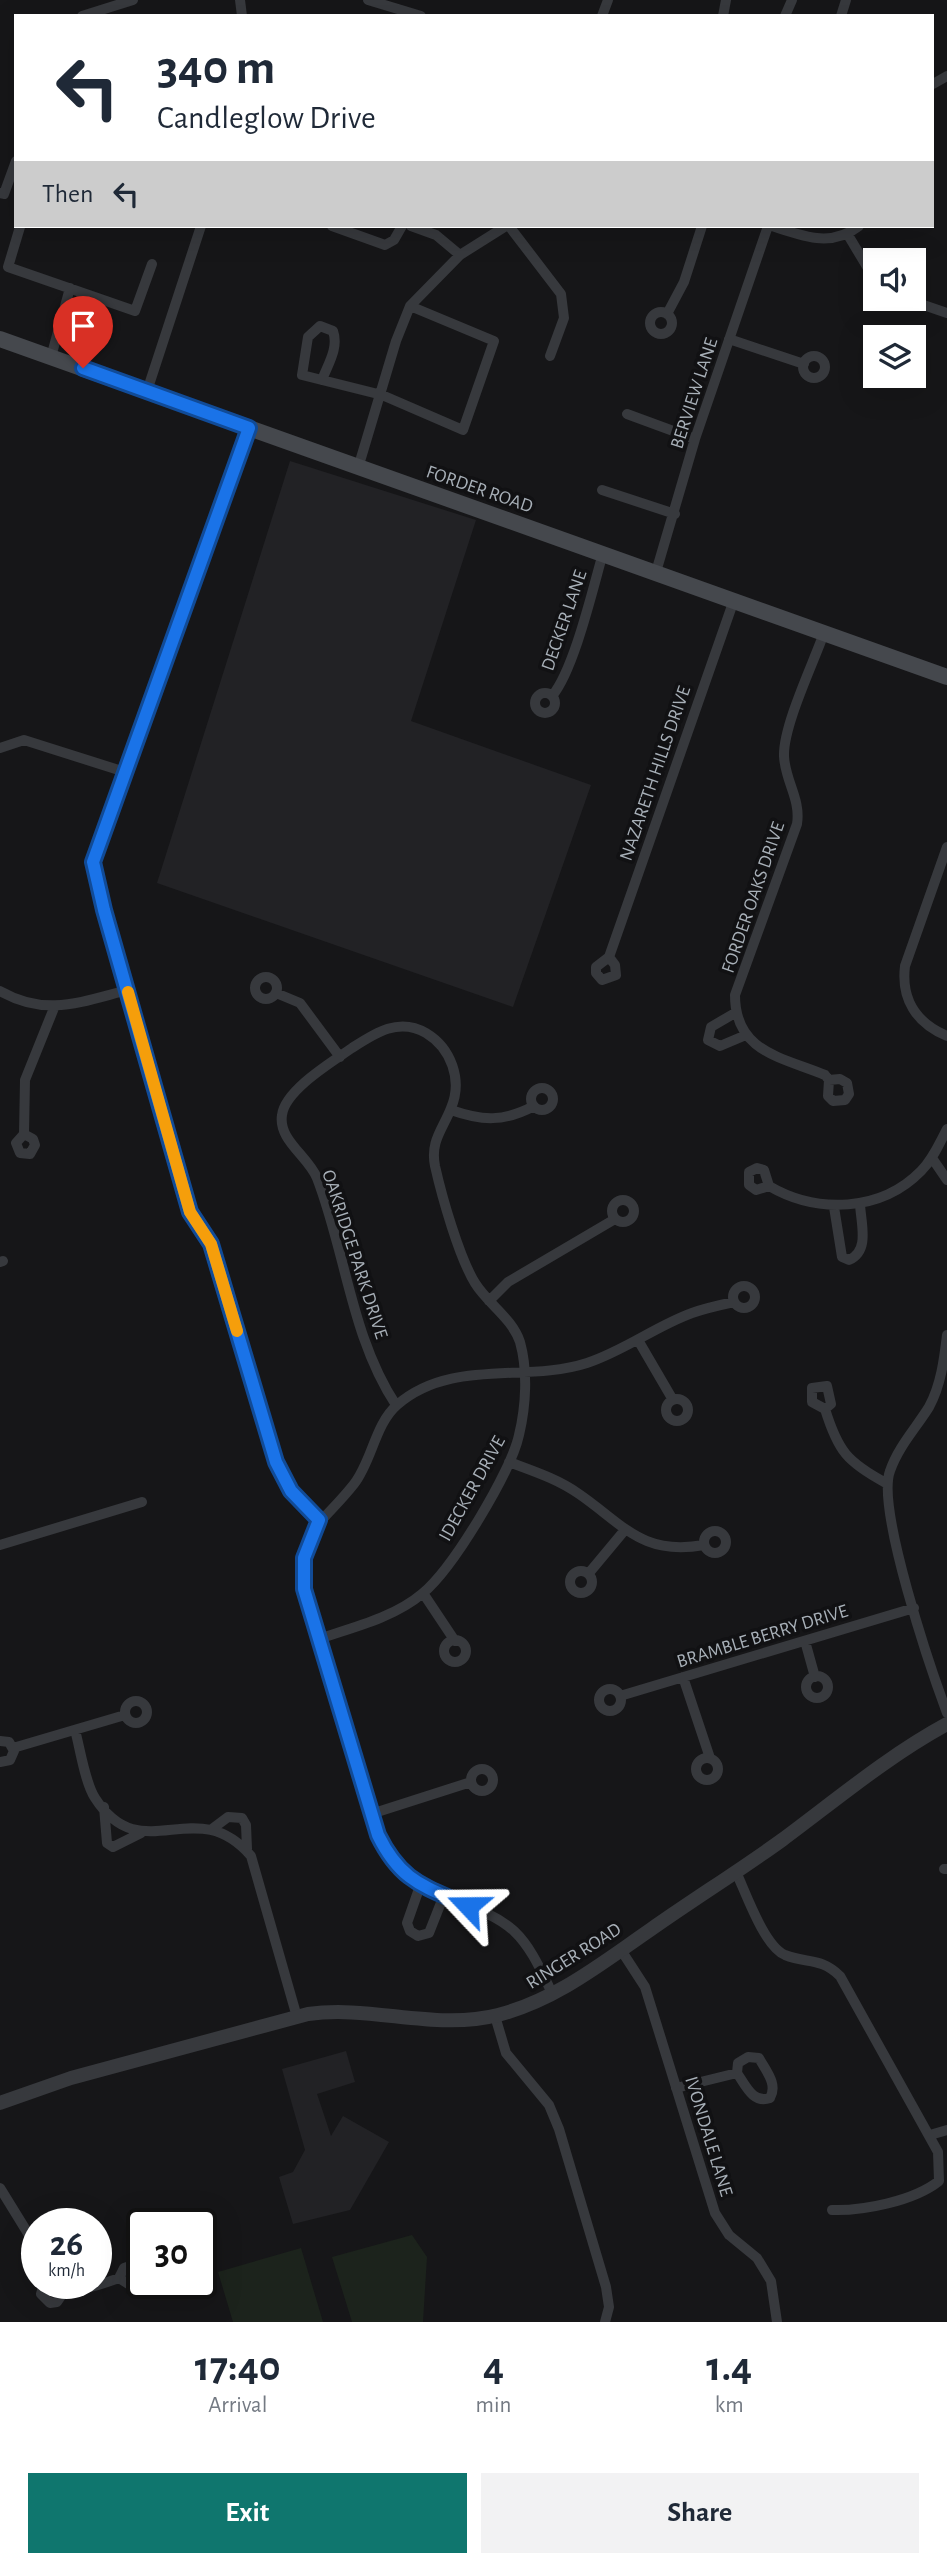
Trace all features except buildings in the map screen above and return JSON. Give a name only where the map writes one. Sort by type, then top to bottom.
[{"type":"main road","name":"FORDER ROAD","points":[[0,338],[947,677]]},
{"type":"street","points":[[368,0],[414,14]]},
{"type":"street","points":[[88,14],[128,1]]},
{"type":"street","points":[[2,193],[14,166]]},
{"type":"street","points":[[20,228],[8,267],[135,311],[152,264]]},
{"type":"street","points":[[147,391],[200,228]]},
{"type":"street","points":[[338,228],[385,245],[394,240],[401,228]]},
{"type":"street","points":[[417,228],[436,235],[460,255]]},
{"type":"street","points":[[358,468],[396,341],[410,306],[460,255],[505,228]]},
{"type":"street","points":[[510,228],[561,295],[564,318],[550,356]]},
{"type":"street","points":[[667,314],[684,282],[701,228]]},
{"type":"street","name":"BERVIEW LANE","points":[[656,572],[695,439],[769,228]]},
{"type":"street","points":[[777,228],[813,239],[829,240],[848,235],[857,228]]},
{"type":"street","points":[[848,235],[863,260]]},
{"type":"street","points":[[51,356],[70,288]]},
{"type":"street","points":[[322,380],[333,352],[335,337],[333,331],[320,326],[308,337],[302,375],[322,380],[382,395],[463,430],[494,341],[410,306]]},
{"type":"street","points":[[926,306],[947,313]]},
{"type":"street","points":[[729,339],[804,364]]},
{"type":"street","points":[[627,414],[695,439]]},
{"type":"street","points":[[249,428],[93,862],[190,1212],[211,1244],[276,1462],[291,1491],[319,1520]]},
{"type":"street","points":[[602,490],[675,514]]},
{"type":"street","name":"DECKER LANE","points":[[552,696],[561,681],[586,614],[603,553]]},
{"type":"street","name":"NAZARETH HILLS DRIVE","points":[[609,957],[734,600]]},
{"type":"street","name":"FORDER OAKS DRIVE","points":[[735,1013],[735,996],[797,824],[798,804],[786,770],[784,746],[824,633]]},
{"type":"street","points":[[0,748],[24,740],[125,772]]},
{"type":"street","points":[[947,847],[905,966],[904,982],[912,1010],[927,1025],[947,1036]]},
{"type":"street","points":[[0,991],[11,997],[54,1008],[128,990]]},
{"type":"street","points":[[276,993],[300,1003],[340,1057]]},
{"type":"street","points":[[24,1133],[25,1080],[54,1008]]},
{"type":"street","points":[[746,1035],[720,1046],[708,1040],[710,1027],[735,1013],[746,1035],[764,1051],[825,1075],[829,1080]]},
{"type":"street","name":"IDECKER DRIVE","points":[[321,1638],[371,1622],[423,1593],[460,1548],[509,1462],[519,1436],[524,1371],[520,1342],[512,1326],[489,1301],[468,1270],[435,1164],[436,1133],[451,1110],[456,1079],[446,1050],[426,1032],[414,1028],[390,1027],[374,1033],[340,1057]]},
{"type":"street","name":"OAKRIDGE PARK DRIVE","points":[[340,1057],[292,1094],[285,1103],[282,1126],[316,1175],[374,1370],[396,1405]]},
{"type":"street","points":[[451,1110],[473,1118],[497,1120],[517,1115],[534,1106]]},
{"type":"street","points":[[769,1186],[781,1193],[834,1207],[860,1204],[907,1183],[932,1158],[947,1129]]},
{"type":"street","points":[[932,1158],[947,1181]]},
{"type":"street","points":[[834,1207],[838,1247],[842,1257],[849,1260],[858,1256],[863,1249],[860,1204]]},
{"type":"street","points":[[489,1301],[508,1283],[615,1219]]},
{"type":"street","points":[[553,1995],[531,1953],[514,1931],[484,1912],[420,1886],[400,1871],[388,1855],[371,1814],[321,1638],[304,1589],[303,1575],[308,1541],[319,1520],[355,1483],[396,1405],[433,1383],[452,1378],[524,1371],[543,1372],[578,1366],[638,1340],[690,1313],[734,1301]]},
{"type":"street","points":[[947,1335],[942,1372],[934,1397],[896,1457],[886,1483],[889,1516],[947,1713]]},
{"type":"street","points":[[638,1340],[673,1400]]},
{"type":"street","points":[[825,1409],[833,1435],[848,1460],[886,1483]]},
{"type":"street","points":[[509,1462],[556,1481],[579,1494],[624,1531],[660,1547],[685,1548],[704,1545]]},
{"type":"street","points":[[0,1545],[142,1502]]},
{"type":"street","points":[[589,1573],[624,1531]]},
{"type":"street","points":[[423,1593],[455,1640]]},
{"type":"street","name":"BRAMBLE BERRY DRIVE","points":[[620,1696],[914,1608]]},
{"type":"street","points":[[805,1641],[815,1677]]},
{"type":"street","points":[[683,1677],[710,1758]]},
{"type":"street","points":[[13,1748],[125,1715]]},
{"type":"street","name":"RINGER ROAD","points":[[0,2103],[71,2078],[297,2017],[334,2011],[433,2021],[495,2016],[553,1995],[736,1872],[904,1749],[947,1724]]},
{"type":"street","points":[[75,1730],[94,1797],[129,1830],[141,1833],[191,1827],[212,1829],[232,1836],[251,1856],[297,2017]]},
{"type":"street","points":[[0,1741],[9,1742],[13,1748],[10,1759],[0,1762]]},
{"type":"street","points":[[371,1814],[471,1782]]},
{"type":"street","points":[[104,1807],[107,1843],[113,1847],[141,1833]]},
{"type":"street","points":[[212,1829],[228,1817],[242,1818],[247,1825],[247,1851]]},
{"type":"street","points":[[736,1872],[763,1930],[776,1948],[783,1954],[818,1961],[839,1976],[938,2152],[939,2181],[925,2190],[854,2212],[831,2210]]},
{"type":"street","points":[[420,1886],[407,1923],[410,1931],[418,1936],[429,1933],[435,1925],[444,1895]]},
{"type":"street","name":"IVONDALE LANE","points":[[621,1951],[645,1987],[715,2213],[729,2235],[757,2258],[771,2281],[777,2322]]},
{"type":"street","points":[[495,2016],[506,2053],[549,2105],[559,2129],[606,2287],[608,2307],[605,2322]]},
{"type":"street","points":[[677,2088],[737,2073]]},
{"type":"street","points":[[930,2136],[947,2130]]},
{"type":"street","points":[[0,2188],[21,2222]]},
{"type":"street","points":[[112,2280],[119,2278]]},
{"type":"shaded area","points":[[290,461],[476,520],[411,721],[591,785],[513,1007],[157,883]]},
{"type":"shaded area","points":[[346,2051],[355,2082],[317,2094],[331,2136],[343,2116],[389,2142],[350,2210],[293,2224],[279,2177],[293,2172],[305,2150],[282,2069]]},
{"type":"shaded area","points":[[412,2235],[427,2257],[423,2322],[352,2322],[332,2257]]},
{"type":"shaded area","points":[[301,2248],[323,2322],[233,2322],[218,2272]]},
{"type":"slow traffic","points":[[128,992],[190,1212],[211,1244],[237,1331]]},
{"type":"route","points":[[83,368],[249,428],[93,862],[104,910],[190,1212],[211,1244],[276,1462],[291,1491],[319,1520],[308,1541],[304,1558],[304,1589],[321,1638],[378,1835],[400,1871],[420,1886],[468,1906]]}]
